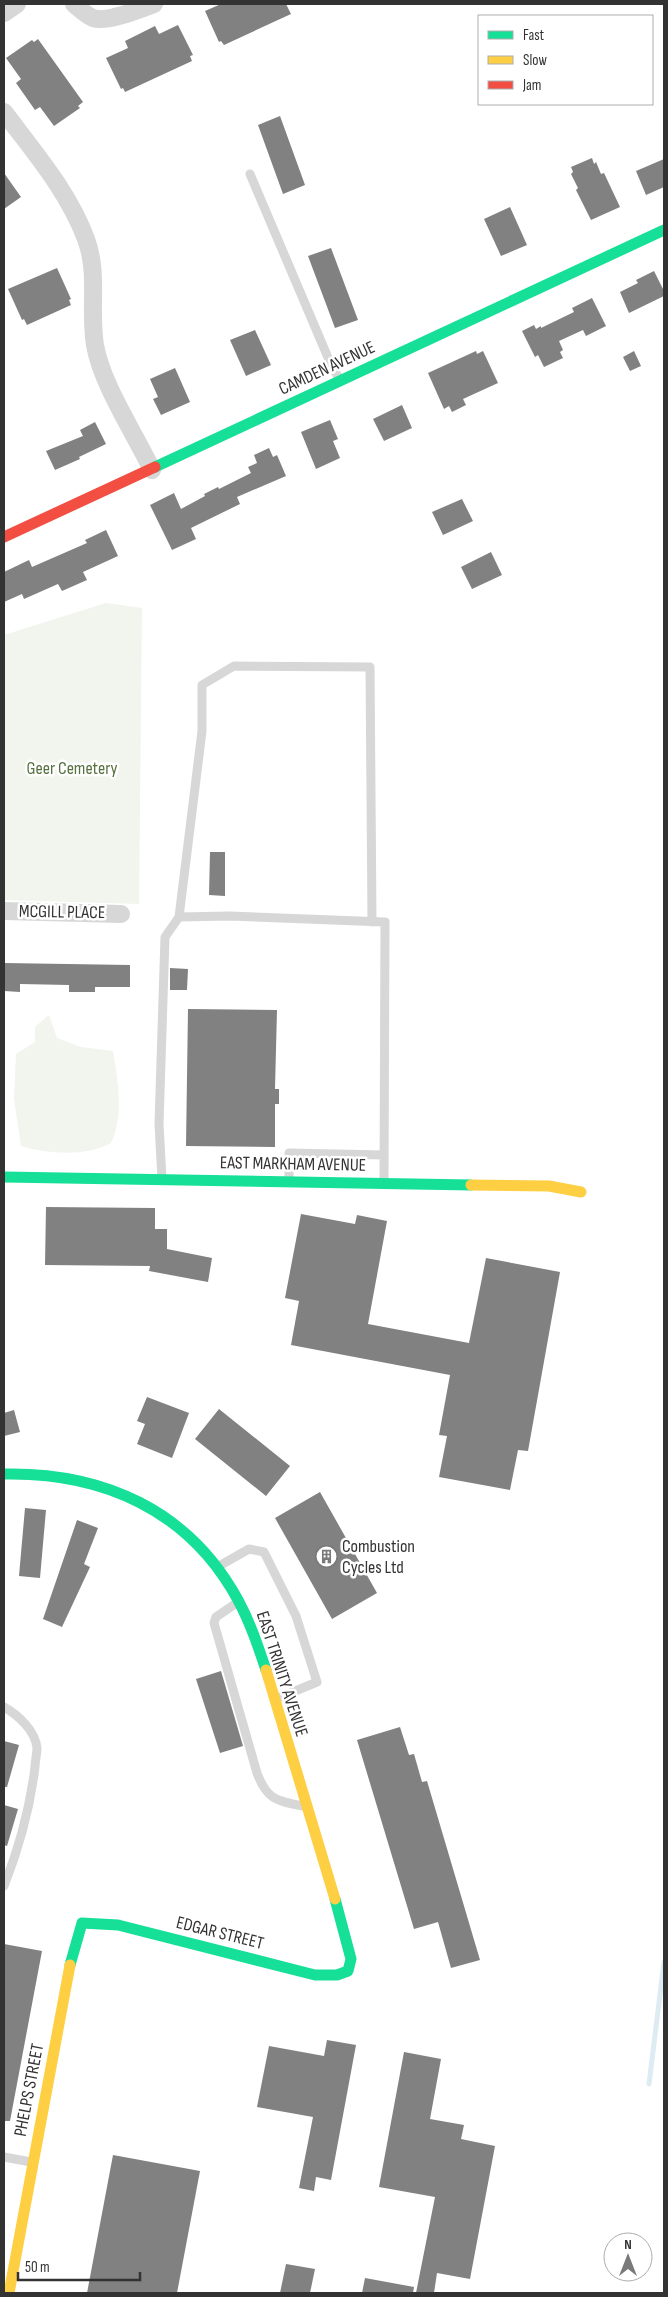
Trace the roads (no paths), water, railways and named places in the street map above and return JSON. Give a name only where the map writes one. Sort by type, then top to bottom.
[{"type":"street","points":[[4,13],[17,4]]},
{"type":"street","points":[[74,4],[95,19],[128,14],[154,4]]},
{"type":"street","points":[[4,112],[63,192],[78,219],[87,242],[94,270],[93,327],[95,346],[123,414],[152,470]]},
{"type":"street","name":"CAMDEN AVENUE","points":[[4,537],[152,470],[664,230]]},
{"type":"street","name":"MCGILL PLACE","points":[[4,911],[121,914]]},
{"type":"street","name":"EAST MARKHAM AVENUE","points":[[4,1176],[549,1186],[581,1192]]},
{"type":"street","name":"EAST TRINITY AVENUE","points":[[4,1474],[54,1476],[90,1482],[113,1490],[137,1502],[181,1532],[217,1567],[248,1618],[260,1652],[345,1932],[351,1959],[348,1971]]},
{"type":"street","name":"EDGAR STREET","points":[[82,1923],[118,1925],[315,1975],[337,1975],[348,1971]]},
{"type":"street","name":"PHELPS STREET","points":[[9,2293],[70,1965],[82,1923]]},
{"type":"lane","points":[[250,174],[332,367],[340,381]]},
{"type":"lane","points":[[162,1179],[159,1124],[165,937],[179,917],[202,731],[202,685],[234,666],[370,667],[372,922]]},
{"type":"lane","points":[[179,917],[230,916],[384,922],[384,1183]]},
{"type":"lane","points":[[289,1181],[289,1153],[384,1155]]},
{"type":"lane","points":[[217,1567],[249,1549],[264,1552],[296,1616],[316,1682],[274,1700]]},
{"type":"lane","points":[[239,1602],[216,1617],[214,1623],[257,1774],[262,1788],[268,1795],[279,1801],[306,1807]]},
{"type":"lane","points":[[4,1707],[13,1712],[29,1728],[37,1747],[32,1792],[16,1854],[4,1886]]},
{"type":"lane","points":[[4,2157],[33,2163]]},
{"type":"waterway","points":[[649,2084],[664,1962]]},
{"type":"place","name":"Combustion Cycles Ltd","points":[[326,1556]]},
{"type":"park label","name":"Geer Cemetery","points":[[72,768]]}]
